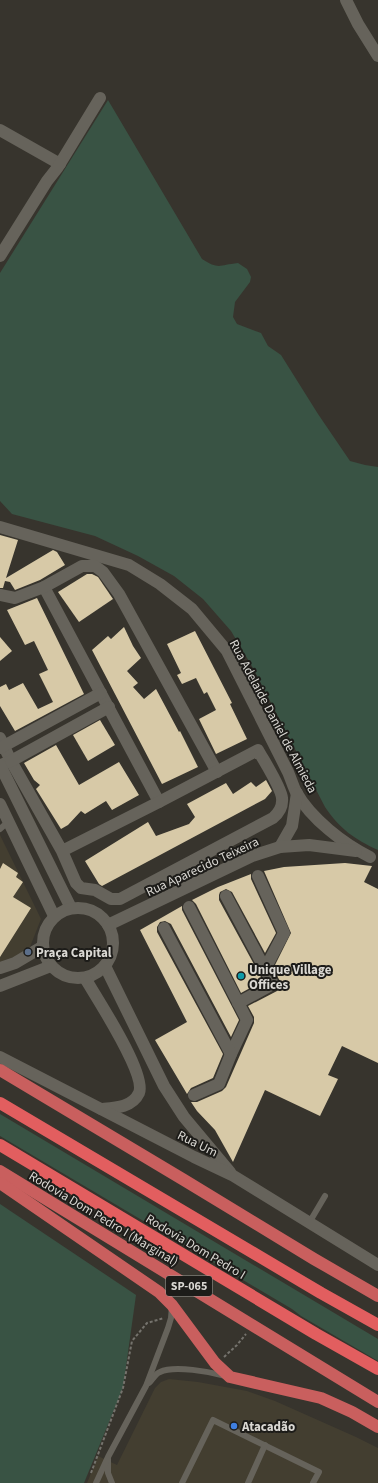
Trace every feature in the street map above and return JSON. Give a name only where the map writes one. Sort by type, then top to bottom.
[{"type":"highway","points":[[0,1070],[378,1296]]},
{"type":"highway","name":"Rodovia Dom Pedro I","points":[[0,1102],[314,1289],[378,1325]]},
{"type":"highway","name":"Rodovia Dom Pedro I","points":[[0,1145],[316,1334],[378,1369]]},
{"type":"highway","name":"Rodovia Dom Pedro I (Marginal)","points":[[0,1171],[378,1402]]},
{"type":"highway","points":[[0,1183],[159,1292],[172,1305],[215,1363],[230,1376],[321,1398],[352,1412],[378,1427]]},
{"type":"street","points":[[346,0],[358,24],[378,56]]},
{"type":"street","points":[[0,256],[47,181],[60,164],[100,98]]},
{"type":"street","points":[[0,130],[60,164]]},
{"type":"street","name":"Rua Adelaide Daniel de Almieda","points":[[0,527],[129,565],[160,584],[192,609],[227,651],[288,772],[296,793],[313,814],[335,835],[370,857]]},
{"type":"street","points":[[0,595],[15,598],[44,587],[82,566],[95,566],[104,572],[120,594],[217,772]]},
{"type":"street","points":[[44,587],[159,802]]},
{"type":"street","points":[[71,908],[4,764],[1,744],[101,693]]},
{"type":"street","points":[[4,764],[109,707]]},
{"type":"street","points":[[4,764],[62,851],[76,883],[81,888],[95,890],[111,899],[120,899],[273,818],[282,806],[280,790],[258,750],[62,851]]},
{"type":"street","points":[[280,847],[292,826],[296,793]]},
{"type":"street","points":[[0,804],[4,825],[54,916]]},
{"type":"street","name":"Rua Aparecido Teixeira","points":[[108,925],[252,856],[280,847],[309,845],[359,851]]},
{"type":"street","points":[[258,876],[284,933],[265,969]]},
{"type":"street","points":[[226,896],[274,984],[238,1003]]},
{"type":"street","points":[[189,907],[247,1020],[219,1084],[194,1095]]},
{"type":"street","points":[[71,908],[92,910],[102,916],[112,935],[113,946],[111,957],[105,966],[96,974],[85,978],[72,978],[61,974],[51,966],[45,958],[42,948],[43,936],[47,925],[54,916],[71,908]]},
{"type":"street","points":[[164,928],[231,1054]]},
{"type":"street","points":[[0,968],[15,963],[42,948]]},
{"type":"street","points":[[0,986],[51,966]]},
{"type":"street","points":[[105,966],[164,1086],[184,1117],[232,1175]]},
{"type":"street","points":[[85,978],[123,1043],[140,1080],[139,1093],[130,1103],[120,1107],[101,1109]]},
{"type":"street","name":"Rua Um","points":[[0,1057],[232,1175],[378,1264]]},
{"type":"lane","points":[[309,1222],[325,1196]]},
{"type":"lane","points":[[97,1482],[108,1457],[146,1386],[171,1318],[172,1305]]},
{"type":"lane","points":[[146,1386],[159,1372],[171,1370],[187,1370],[230,1376]]},
{"type":"lane","points":[[182,1483],[213,1420],[319,1472],[313,1483]]},
{"type":"lane","points":[[248,1483],[265,1445]]},
{"type":"lane","points":[[108,1457],[108,1473],[112,1483]]},
{"type":"path","points":[[89,1476],[123,1388],[132,1341],[147,1323],[162,1318],[171,1318]]},
{"type":"path","points":[[215,1363],[237,1345],[246,1334]]},
{"type":"shaded area","points":[[0,835],[41,919],[28,952],[0,962]]},
{"type":"shaded area","name":"Atacadão","points":[[169,1379],[198,1382],[247,1391],[275,1401],[356,1437],[378,1448],[378,1483],[87,1483],[98,1456],[117,1465],[155,1388],[161,1382]]},
{"type":"green space","points":[[108,100],[202,259],[216,266],[238,263],[247,269],[251,277],[250,282],[235,302],[233,317],[237,324],[261,333],[268,346],[281,355],[350,461],[378,467],[378,850],[348,833],[325,807],[253,668],[231,631],[203,599],[174,576],[138,556],[95,536],[12,514],[0,501],[0,273]]},
{"type":"green space","points":[[0,1114],[378,1339],[378,1361],[0,1136]]},
{"type":"green space","points":[[0,1204],[136,1295],[123,1388],[84,1483],[0,1483]]},
{"type":"building","points":[[0,535],[18,540],[6,578],[53,550],[57,552],[65,565],[40,580],[15,590],[10,582],[5,581],[3,588],[0,588]]},
{"type":"building","points":[[87,574],[92,574],[98,577],[113,599],[79,622],[58,592]]},
{"type":"building","points":[[37,598],[84,694],[15,731],[0,706],[0,687],[6,684],[9,690],[23,683],[38,709],[53,702],[39,674],[48,670],[34,641],[25,645],[7,610]]},
{"type":"building","points":[[124,627],[133,646],[141,658],[127,671],[138,683],[133,687],[144,699],[156,689],[179,732],[180,731],[198,767],[162,784],[92,650],[108,636],[111,639]]},
{"type":"building","points":[[195,631],[232,703],[230,704],[247,739],[216,754],[199,719],[216,710],[207,692],[204,694],[196,678],[182,684],[177,675],[181,673],[167,644]]},
{"type":"building","points":[[0,637],[12,651],[0,661]]},
{"type":"building","points":[[100,720],[115,745],[88,761],[73,735]]},
{"type":"building","points":[[56,745],[79,785],[119,762],[139,795],[112,810],[106,801],[85,814],[81,811],[68,825],[61,829],[36,789],[40,785],[34,780],[24,763]]},
{"type":"building","points":[[266,780],[272,791],[265,799],[102,886],[99,884],[85,861],[148,822],[156,836],[189,824],[195,817],[187,804],[226,783],[233,794],[251,782],[256,787]]},
{"type":"building","points":[[3,863],[18,873],[16,877],[23,882],[13,897],[31,908],[0,957],[0,869]]},
{"type":"building","points":[[345,863],[372,866],[364,882],[378,889],[378,1063],[342,1046],[328,1075],[338,1079],[320,1116],[265,1090],[233,1162],[215,1130],[197,1111],[191,1102],[197,1102],[222,1091],[226,1087],[254,1023],[254,1017],[248,1006],[280,988],[280,981],[273,969],[291,933],[264,871],[284,867]]},
{"type":"building","points":[[251,874],[251,879],[276,933],[265,953],[232,892],[226,889],[220,892],[219,895],[219,900],[263,981],[241,993],[196,904],[192,900],[218,887]]},
{"type":"building","points":[[182,906],[182,910],[239,1020],[231,1037],[171,924],[165,921],[160,922],[157,927],[157,932],[223,1054],[213,1078],[191,1088],[187,1094],[155,1040],[187,1022],[140,930]]},
{"type":"place","name":"Praça Capital","points":[[28,952]]},
{"type":"place","name":"Unique Village Offices","points":[[241,976]]},
{"type":"place","name":"Atacadão","points":[[234,1426]]}]
